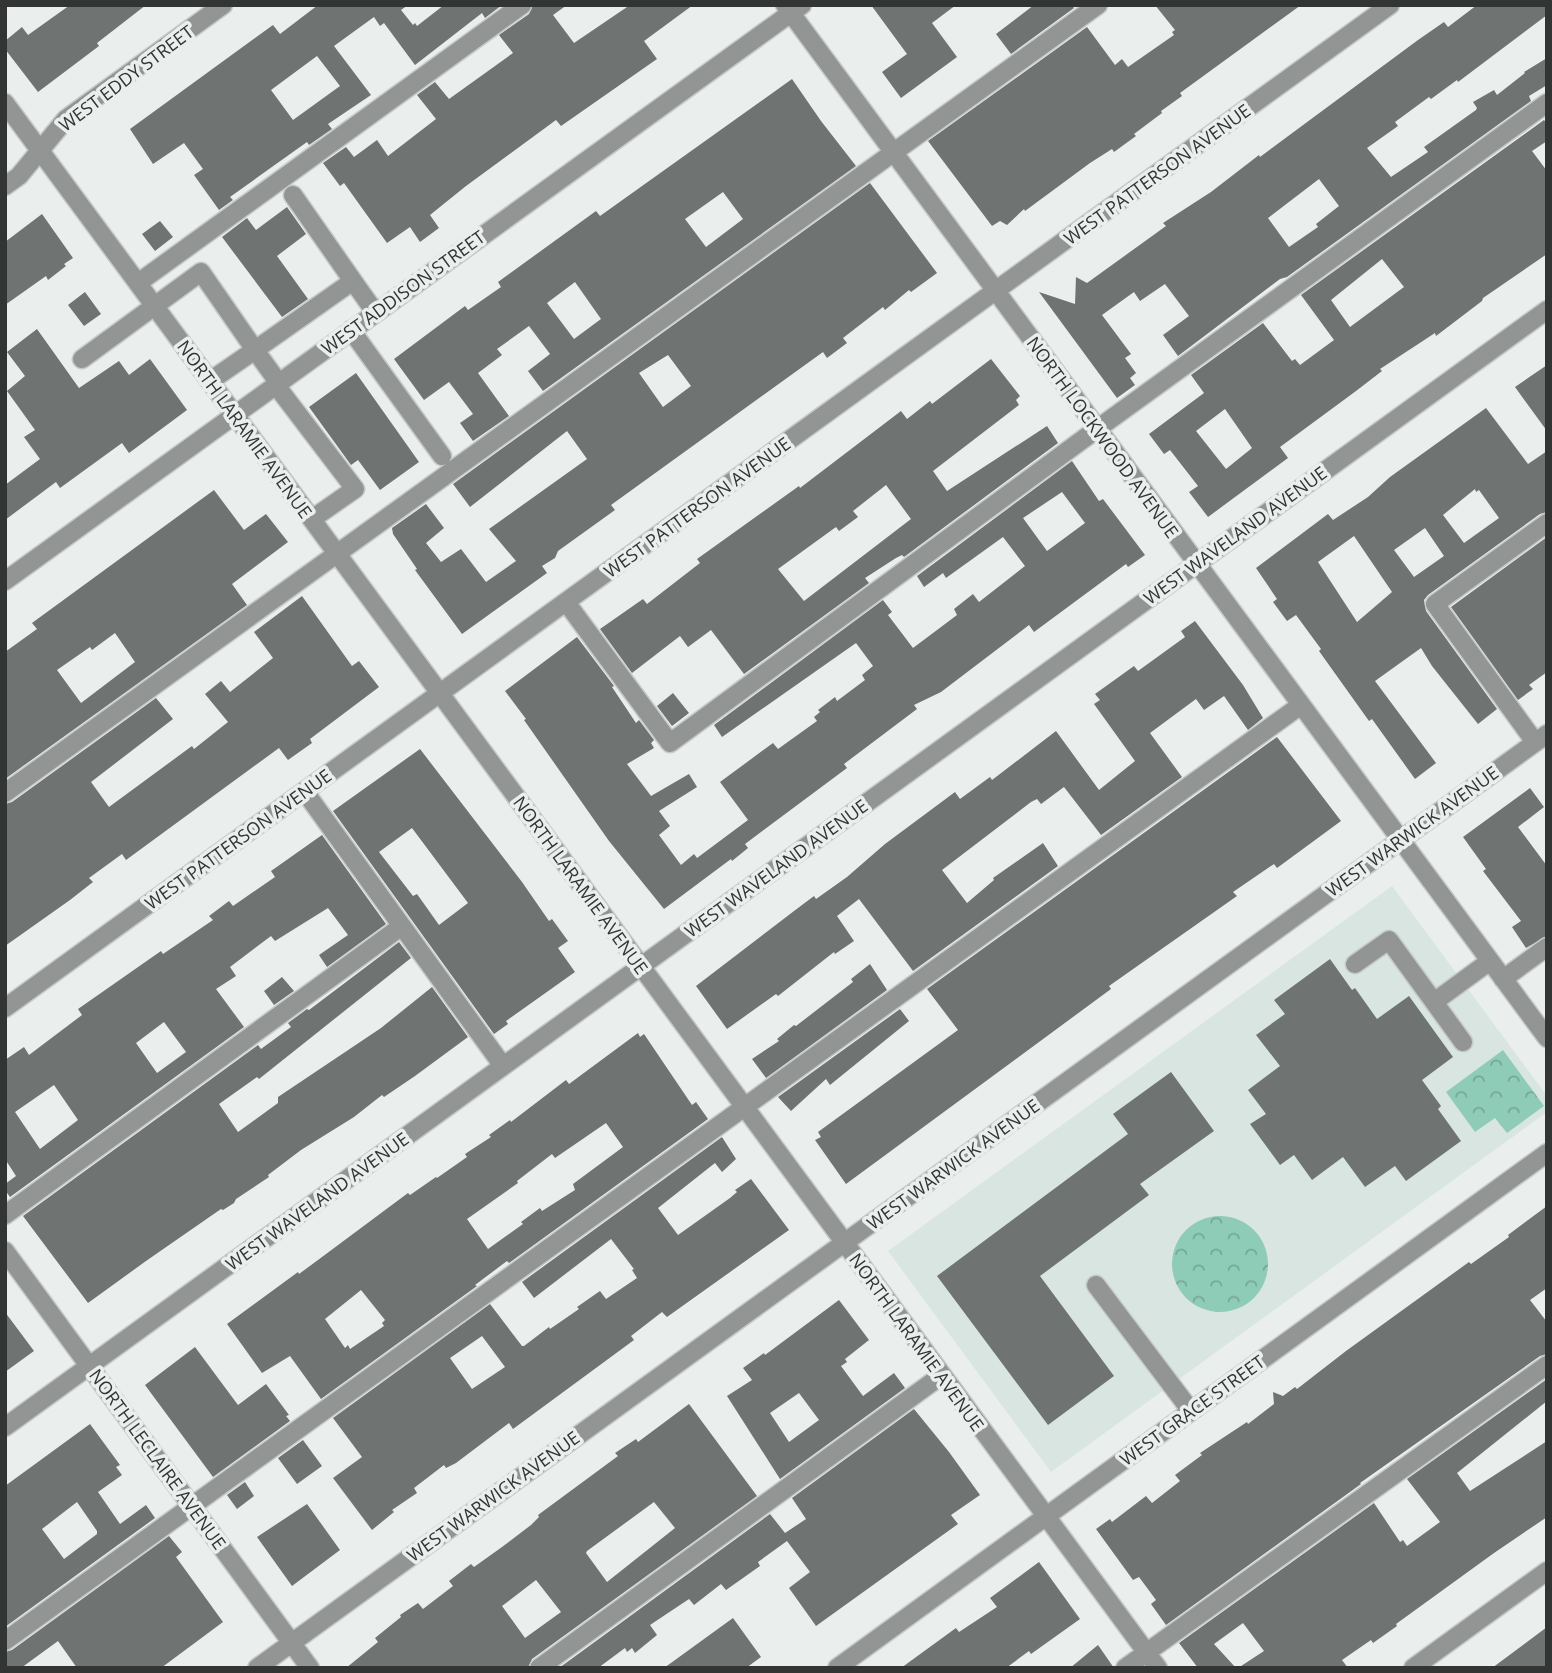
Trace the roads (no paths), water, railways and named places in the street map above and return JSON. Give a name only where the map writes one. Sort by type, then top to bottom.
[{"type":"street","name":"WEST EDDY STREET","points":[[5,186],[19,176],[66,119],[223,5]]},
{"type":"street","points":[[138,284],[522,5]]},
{"type":"street","points":[[5,793],[1098,5]]},
{"type":"street","name":"WEST PATTERSON AVENUE","points":[[5,1008],[1390,5]]},
{"type":"street","name":"NORTH LOCKWOOD AVENUE","points":[[793,8],[894,153],[1547,1038]]},
{"type":"street","name":"WEST ADDISON STREET","points":[[5,581],[793,8]]},
{"type":"street","name":"NORTH LARAMIE AVENUE","points":[[5,103],[1157,1668]]},
{"type":"street","points":[[566,602],[670,743],[1547,103]]},
{"type":"street","points":[[293,195],[375,312]]},
{"type":"street","points":[[82,359],[201,272],[276,383],[355,489],[312,519]]},
{"type":"street","points":[[210,381],[354,281]]},
{"type":"street","name":"WEST WAVELAND AVENUE","points":[[5,1427],[1547,310]]},
{"type":"street","points":[[351,330],[442,456]]},
{"type":"street","points":[[1541,738],[1435,604],[1547,523]]},
{"type":"street","points":[[5,1641],[1301,705]]},
{"type":"street","name":"WEST WARWICK AVENUE","points":[[257,1668],[1541,738]]},
{"type":"street","points":[[305,792],[503,1066]]},
{"type":"street","points":[[5,1215],[402,926]]},
{"type":"street","points":[[1355,964],[1389,940],[1463,1042]]},
{"type":"street","points":[[1503,979],[1547,947]]},
{"type":"street","points":[[1434,1002],[1490,961]]},
{"type":"street","name":"WEST GRACE STREET","points":[[837,1668],[1547,1153]]},
{"type":"street","name":"NORTH LECLAIRE AVENUE","points":[[5,1251],[310,1668]]},
{"type":"street","points":[[1096,1285],[1191,1411]]},
{"type":"street","points":[[1125,1668],[1547,1365]]},
{"type":"street","points":[[539,1668],[942,1375]]},
{"type":"street","points":[[1413,1668],[1547,1571]]}]
